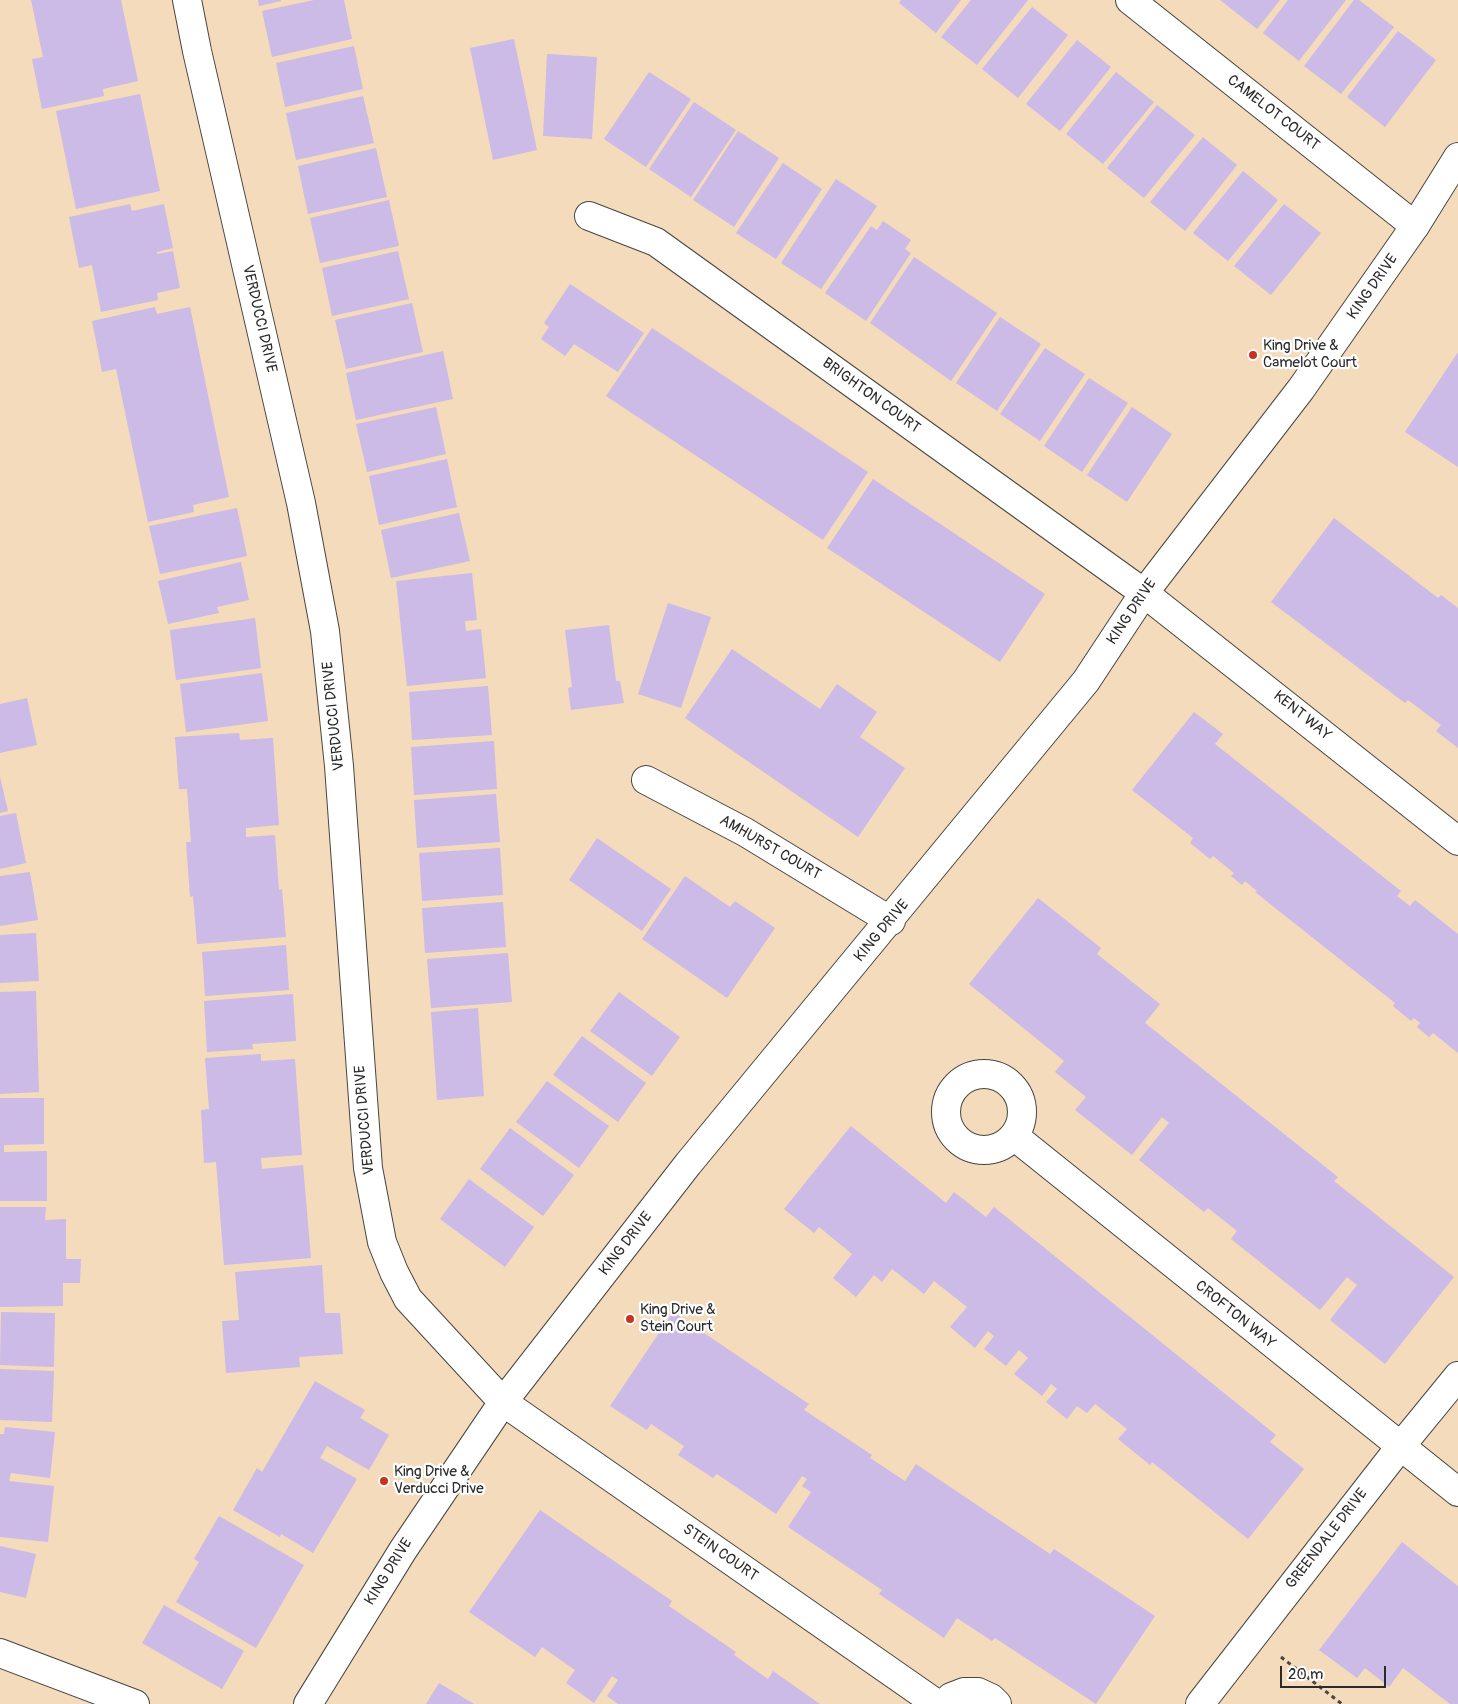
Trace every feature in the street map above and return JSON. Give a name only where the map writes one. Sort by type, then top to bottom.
[{"type":"street","name":"VERDUCCI DRIVE","points":[[187,0],[197,52],[301,503],[325,631],[339,766],[368,1159],[376,1215],[391,1265],[408,1299],[503,1402]]},
{"type":"street","name":"CAMELOT COURT","points":[[1130,0],[1415,226]]},
{"type":"street","name":"KING DRIVE","points":[[308,1704],[403,1550],[503,1402],[688,1164],[891,921],[1086,681],[1144,593],[1291,403],[1415,226],[1458,158]]},
{"type":"street","name":"BRIGHTON COURT","points":[[589,216],[656,242],[1144,593]]},
{"type":"street","name":"KENT WAY","points":[[1144,593],[1458,841]]},
{"type":"street","name":"AMHURST COURT","points":[[646,780],[745,832],[891,921]]},
{"type":"street","name":"CROFTON WAY","points":[[1014,1136],[1458,1492]]},
{"type":"street","name":"GREENDALE DRIVE","points":[[1200,1704],[1400,1447],[1458,1376]]},
{"type":"street","name":"STEIN COURT","points":[[503,1402],[937,1704]]},
{"type":"street","points":[[0,1653],[135,1704]]},
{"type":"street","points":[[944,1704],[952,1697],[971,1692],[991,1698],[997,1704]]},
{"type":"path","points":[[1281,1656],[1342,1704]]},
{"type":"building","points":[[31,0],[121,0],[138,81],[103,89],[104,96],[42,109],[32,59],[43,57]]},
{"type":"building","points":[[258,0],[281,0],[281,1],[259,6]]},
{"type":"building","points":[[314,0],[344,0],[352,39],[272,57],[262,11]]},
{"type":"building","points":[[901,0],[961,0],[936,33],[899,3]]},
{"type":"building","points":[[971,0],[1028,0],[977,65],[941,37]]},
{"type":"building","points":[[1220,0],[1280,0],[1257,29]]},
{"type":"building","points":[[1288,0],[1346,0],[1299,61],[1263,33]]},
{"type":"building","points":[[1354,0],[1359,0],[1394,27],[1341,94],[1304,66]]},
{"type":"building","points":[[1032,7],[1068,35],[1018,98],[982,69]]},
{"type":"building","points":[[1398,31],[1436,60],[1385,127],[1347,97]]},
{"type":"building","points":[[514,39],[537,150],[493,160],[470,48]]},
{"type":"building","points":[[1077,40],[1111,67],[1060,131],[1026,104]]},
{"type":"building","points":[[354,46],[363,89],[285,107],[276,63]]},
{"type":"building","points":[[547,54],[597,57],[592,139],[543,136]]},
{"type":"building","points":[[649,72],[691,99],[646,167],[604,139]]},
{"type":"building","points":[[1116,72],[1154,102],[1103,164],[1066,134]]},
{"type":"building","points":[[140,94],[160,191],[76,209],[56,111]]},
{"type":"building","points":[[363,96],[374,143],[296,160],[286,113]]},
{"type":"building","points":[[694,102],[736,130],[691,197],[649,169]]},
{"type":"building","points":[[1157,105],[1195,135],[1144,198],[1107,168]]},
{"type":"building","points":[[738,131],[779,158],[734,227],[693,200]]},
{"type":"building","points":[[1203,137],[1237,165],[1185,231],[1150,202]]},
{"type":"building","points":[[376,148],[387,197],[308,214],[298,166]]},
{"type":"building","points":[[783,163],[822,189],[776,259],[736,233]]},
{"type":"building","points":[[1243,171],[1278,200],[1228,261],[1193,233]]},
{"type":"building","points":[[836,179],[877,206],[821,289],[781,263]]},
{"type":"building","points":[[389,200],[399,246],[320,263],[310,218]]},
{"type":"building","points":[[130,204],[132,211],[164,204],[173,248],[157,252],[157,254],[173,251],[180,288],[157,293],[158,300],[101,312],[92,265],[79,268],[69,217]]},
{"type":"building","points":[[1284,204],[1321,233],[1271,295],[1234,266]]},
{"type":"building","points":[[883,221],[911,240],[905,249],[911,253],[866,321],[825,293],[871,226],[877,230]]},
{"type":"building","points":[[398,251],[409,299],[332,316],[322,268]]},
{"type":"building","points":[[914,257],[997,313],[951,381],[870,323]]},
{"type":"building","points":[[570,284],[644,333],[618,372],[574,344],[565,356],[541,339],[549,327],[544,323]]},
{"type":"building","points":[[412,303],[423,352],[346,369],[335,320]]},
{"type":"building","points":[[155,307],[157,314],[190,307],[229,497],[193,505],[194,512],[148,522],[116,369],[102,372],[92,321]]},
{"type":"building","points":[[1000,317],[1041,344],[997,411],[956,383]]},
{"type":"building","points":[[652,328],[868,472],[823,540],[606,396]]},
{"type":"building","points":[[1045,348],[1085,374],[1040,441],[1000,414]]},
{"type":"building","points":[[443,351],[453,399],[356,420],[346,373]]},
{"type":"building","points":[[1458,352],[1458,467],[1405,432]]},
{"type":"building","points":[[1089,378],[1128,403],[1082,472],[1044,446]]},
{"type":"building","points":[[436,407],[446,454],[367,472],[356,424]]},
{"type":"building","points":[[1132,407],[1172,434],[1127,502],[1087,475]]},
{"type":"building","points":[[447,459],[457,507],[379,525],[369,476]]},
{"type":"building","points":[[873,479],[1045,594],[1000,662],[827,548]]},
{"type":"building","points":[[237,508],[247,556],[160,574],[149,526]]},
{"type":"building","points":[[459,513],[470,561],[391,578],[381,530]]},
{"type":"building","points":[[1334,518],[1438,598],[1441,595],[1458,608],[1458,748],[1436,731],[1441,725],[1408,700],[1405,703],[1271,602]]},
{"type":"building","points":[[241,562],[249,600],[217,607],[219,613],[168,624],[158,581]]},
{"type":"building","points":[[472,573],[477,620],[465,621],[466,631],[481,629],[486,678],[407,686],[396,581]]},
{"type":"building","points":[[668,603],[711,617],[681,708],[638,694]]},
{"type":"building","points":[[255,618],[261,668],[176,680],[170,630]]},
{"type":"building","points":[[609,625],[616,681],[620,681],[624,703],[571,710],[568,688],[572,687],[565,630]]},
{"type":"building","points":[[732,649],[820,709],[837,684],[877,712],[860,737],[905,768],[858,837],[685,718]]},
{"type":"building","points":[[262,673],[268,721],[186,732],[180,684]]},
{"type":"building","points":[[488,686],[492,735],[412,740],[409,692]]},
{"type":"building","points":[[27,698],[37,745],[0,753],[0,704]]},
{"type":"building","points":[[1194,712],[1223,734],[1215,744],[1401,891],[1397,896],[1410,906],[1415,900],[1458,934],[1458,1053],[1433,1033],[1429,1037],[1417,1027],[1420,1023],[1414,1018],[1411,1021],[1393,1006],[1395,1003],[1255,892],[1257,891],[1245,881],[1242,885],[1231,876],[1234,873],[1213,856],[1210,859],[1190,843],[1193,838],[1132,790]]},
{"type":"building","points":[[239,733],[240,740],[273,738],[279,825],[246,828],[246,837],[275,835],[279,890],[282,889],[286,937],[197,944],[193,896],[190,897],[186,842],[191,842],[187,789],[179,789],[175,737]]},
{"type":"building","points":[[494,741],[497,789],[414,795],[411,747]]},
{"type":"building","points":[[0,777],[8,811],[0,813]]},
{"type":"building","points":[[496,794],[500,842],[417,848],[414,800]]},
{"type":"building","points":[[16,813],[26,863],[0,869],[0,816]]},
{"type":"building","points":[[597,838],[671,889],[642,931],[569,880]]},
{"type":"building","points":[[500,848],[503,895],[422,901],[419,853]]},
{"type":"building","points":[[30,872],[38,920],[0,926],[0,876]]},
{"type":"building","points":[[685,876],[730,907],[735,901],[775,928],[727,998],[642,939]]},
{"type":"building","points":[[1038,898],[1101,948],[1097,954],[1160,1004],[1145,1023],[1338,1177],[1334,1181],[1454,1277],[1385,1364],[1330,1320],[1357,1285],[1347,1277],[1320,1310],[1231,1239],[1237,1231],[1208,1208],[1204,1212],[1139,1160],[1169,1123],[1162,1117],[1132,1155],[1075,1110],[1086,1097],[1055,1072],[1064,1061],[969,984]]},
{"type":"building","points":[[503,902],[506,947],[425,953],[422,908]]},
{"type":"building","points":[[36,933],[39,981],[0,983],[0,935]]},
{"type":"building","points":[[286,945],[289,990],[205,996],[202,952]]},
{"type":"building","points":[[508,953],[512,1002],[431,1008],[427,959]]},
{"type":"building","points":[[36,991],[39,1092],[0,1094],[0,992]]},
{"type":"building","points":[[619,992],[680,1037],[652,1076],[590,1031]]},
{"type":"building","points":[[293,994],[296,1041],[252,1044],[253,1049],[207,1052],[204,1001]]},
{"type":"building","points":[[478,1008],[484,1096],[437,1100],[431,1012]]},
{"type":"building","points":[[582,1036],[646,1083],[618,1122],[553,1075]]},
{"type":"building","points":[[261,1054],[261,1061],[295,1059],[302,1155],[261,1158],[262,1169],[303,1165],[311,1258],[224,1265],[216,1162],[204,1163],[201,1110],[209,1109],[205,1058]]},
{"type":"building","points":[[547,1081],[609,1126],[579,1168],[516,1122]]},
{"type":"building","points":[[0,1098],[44,1098],[44,1144],[4,1145],[4,1152],[47,1151],[47,1201],[0,1201]]},
{"type":"building","points":[[851,1126],[946,1203],[954,1192],[986,1217],[994,1207],[1276,1435],[1270,1442],[1304,1469],[1248,1539],[1152,1462],[1150,1465],[1118,1439],[1127,1429],[1095,1404],[1087,1413],[1077,1406],[1067,1419],[1046,1402],[1057,1389],[1051,1384],[1042,1396],[1014,1374],[1028,1358],[1019,1350],[1006,1366],[984,1349],[994,1336],[988,1331],[975,1348],[950,1327],[967,1307],[934,1281],[924,1294],[892,1269],[882,1282],[874,1275],[856,1297],[833,1278],[852,1254],[819,1227],[814,1233],[784,1209]]},
{"type":"building","points":[[510,1128],[574,1175],[543,1216],[480,1169]]},
{"type":"building","points":[[469,1179],[534,1227],[505,1267],[440,1219]]},
{"type":"building","points":[[0,1207],[46,1207],[45,1220],[66,1219],[66,1259],[81,1259],[80,1283],[63,1283],[63,1306],[0,1307]]},
{"type":"building","points":[[322,1265],[325,1313],[340,1313],[343,1354],[299,1357],[300,1367],[226,1373],[222,1321],[239,1320],[235,1272]]},
{"type":"building","points":[[1,1312],[55,1313],[54,1367],[0,1365]]},
{"type":"building","points":[[673,1312],[809,1404],[804,1410],[872,1455],[870,1458],[905,1481],[916,1464],[1050,1554],[1054,1549],[1155,1616],[1096,1704],[995,1638],[992,1641],[957,1618],[944,1638],[879,1594],[882,1590],[788,1527],[811,1492],[802,1486],[807,1479],[802,1476],[776,1514],[717,1474],[713,1478],[678,1455],[684,1446],[651,1424],[647,1430],[610,1406]]},
{"type":"building","points":[[0,1369],[54,1371],[52,1422],[0,1420]]},
{"type":"building","points":[[315,1381],[365,1410],[360,1418],[389,1435],[369,1470],[327,1446],[320,1458],[357,1479],[313,1553],[281,1534],[280,1537],[233,1510],[257,1468],[262,1472]]},
{"type":"building","points":[[5,1427],[55,1432],[50,1478],[11,1473],[9,1481],[54,1486],[48,1542],[0,1537],[0,1434],[4,1434]]},
{"type":"building","points":[[540,1510],[672,1601],[669,1606],[736,1652],[734,1655],[768,1679],[773,1671],[820,1704],[618,1704],[607,1696],[618,1680],[612,1676],[594,1703],[566,1683],[575,1670],[542,1647],[535,1657],[469,1612]]},
{"type":"building","points":[[219,1516],[304,1565],[256,1648],[176,1602],[199,1562],[194,1559]]},
{"type":"building","points":[[1402,1542],[1458,1586],[1458,1704],[1450,1704],[1403,1668],[1389,1687],[1365,1668],[1357,1678],[1319,1650]]},
{"type":"building","points":[[0,1546],[36,1554],[26,1598],[0,1592]]},
{"type":"building","points":[[164,1605],[244,1651],[222,1689],[142,1643]]},
{"type":"building","points":[[439,1683],[474,1704],[426,1704]]},
{"type":"place","name":"King Drive & Camelot Court","points":[[1253,355]]},
{"type":"place","name":"King Drive & Stein Court","points":[[630,1319]]},
{"type":"place","name":"King Drive & Verducci Drive","points":[[384,1481]]}]
